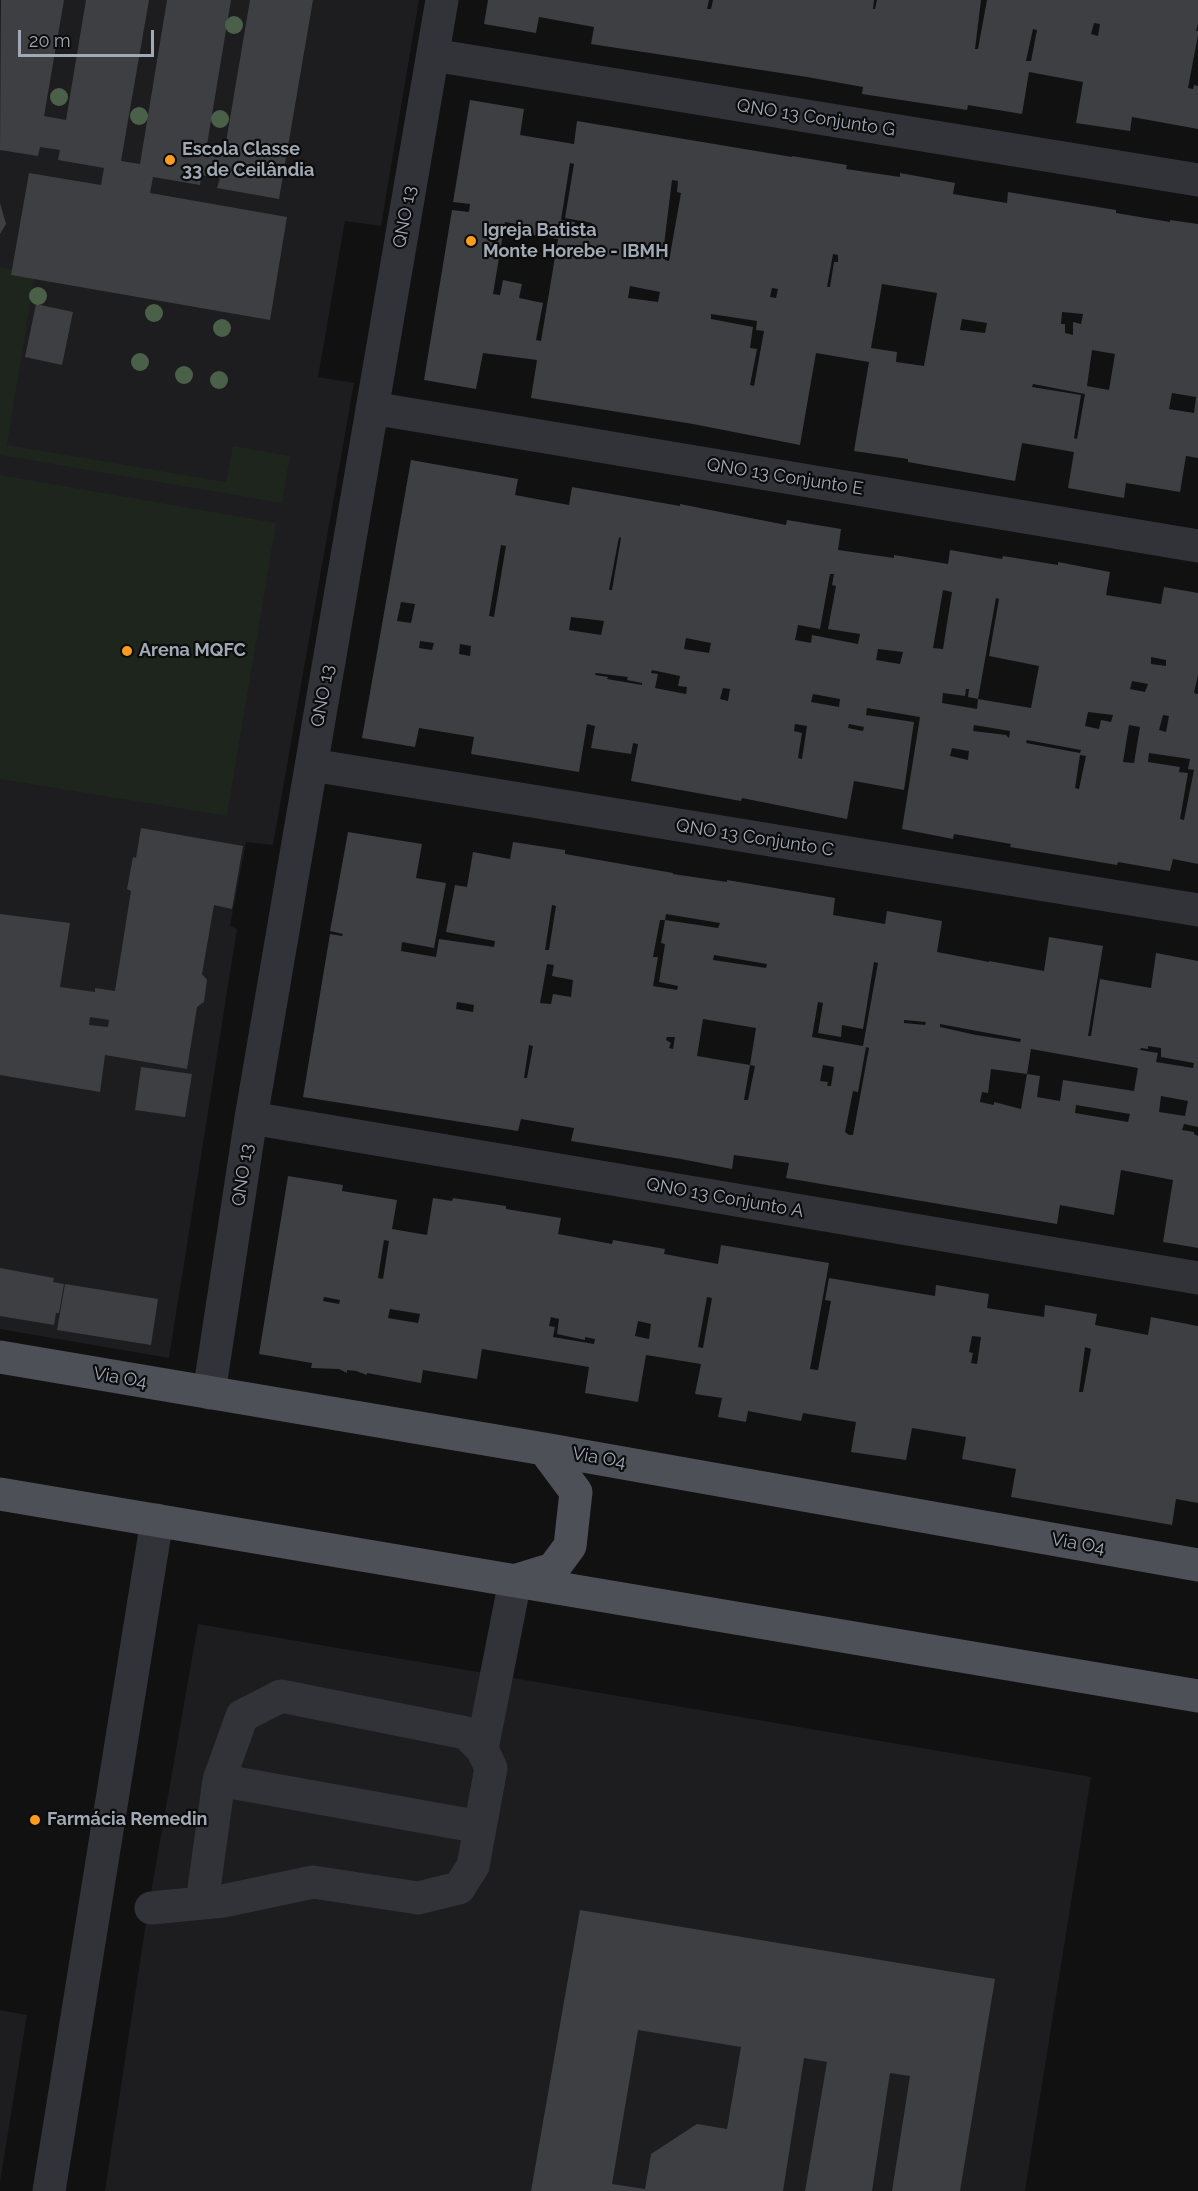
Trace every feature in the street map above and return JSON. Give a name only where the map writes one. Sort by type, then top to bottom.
[{"type":"main road","name":"Via O4","points":[[0,1357],[544,1449],[1198,1565]]},
{"type":"main road","points":[[515,1581],[554,1569],[570,1546],[576,1492],[544,1449]]},
{"type":"main road","points":[[0,1494],[1198,1696]]},
{"type":"street","name":"QNO 13","points":[[208,1393],[251,1118],[442,0]]},
{"type":"street","name":"QNO 13 Conjunto G","points":[[433,55],[1198,180]]},
{"type":"street","name":"QNO 13 Conjunto E","points":[[372,408],[1198,546]]},
{"type":"street","name":"QNO 13 Conjunto C","points":[[312,765],[1198,910]]},
{"type":"street","name":"QNO 13 Conjunto A","points":[[251,1118],[1198,1278]]},
{"type":"street","points":[[49,2191],[157,1520]]},
{"type":"street","points":[[482,1749],[515,1581]]},
{"type":"street","points":[[151,1908],[223,1901],[313,1882],[418,1898],[459,1888],[473,1866],[491,1768],[482,1749],[466,1733],[281,1696],[242,1716],[219,1780],[202,1903]]},
{"type":"street","points":[[219,1780],[480,1827]]},
{"type":"shaded area","points":[[0,0],[419,0],[381,226],[345,221],[318,377],[354,383],[273,845],[246,842],[230,926],[237,929],[169,1358],[0,1329]]},
{"type":"shaded area","points":[[0,267],[35,273],[7,445],[226,482],[233,446],[290,456],[282,503],[0,455]]},
{"type":"shaded area","name":"Arena MQFC","points":[[0,475],[276,523],[227,816],[0,779]]},
{"type":"shaded area","points":[[198,1624],[1091,1777],[1025,2191],[105,2191],[147,1916]]},
{"type":"shaded area","points":[[0,2010],[27,2015],[0,2182]]},
{"type":"building","points":[[1,0],[64,0],[44,116],[66,120],[86,0],[149,0],[121,161],[140,164],[167,0],[231,0],[207,145],[225,148],[250,0],[313,0],[279,199],[217,188],[220,178],[201,175],[200,185],[153,177],[150,193],[287,217],[270,320],[11,275],[29,173],[101,185],[104,168],[58,160],[60,150],[40,147],[38,156],[0,150]]},
{"type":"building","points":[[488,0],[709,0],[707,9],[711,9],[713,0],[874,0],[873,9],[875,9],[877,0],[981,0],[975,49],[978,49],[987,0],[1198,0],[1196,31],[1198,35],[1188,88],[1193,89],[1194,85],[1198,86],[1198,129],[1132,117],[1130,131],[1076,123],[1083,82],[1029,72],[1022,114],[968,105],[967,110],[862,94],[863,87],[807,77],[591,44],[594,27],[539,17],[536,33],[484,24]],"holes":[[[1094,23],[1100,24],[1098,36],[1091,34]],[[1033,29],[1037,30],[1031,61],[1026,61]]]},
{"type":"building","points":[[470,100],[524,109],[520,135],[574,144],[577,121],[847,165],[846,169],[900,177],[900,173],[955,183],[953,194],[1007,203],[1008,192],[1116,210],[1116,213],[1198,224],[1198,458],[1186,456],[1180,492],[1126,483],[1124,498],[1068,488],[1074,452],[1022,443],[1015,481],[908,462],[908,459],[854,451],[869,362],[816,353],[800,445],[693,424],[531,398],[537,360],[483,353],[476,389],[424,380],[452,210],[469,212],[470,204],[453,202]],"holes":[[[570,163],[574,164],[565,218],[592,223],[590,231],[573,229],[575,222],[561,220]],[[672,180],[678,181],[677,192],[681,193],[669,261],[665,260],[668,245],[664,245]],[[505,222],[529,226],[528,234],[558,239],[541,341],[536,340],[543,303],[519,298],[522,284],[503,280],[500,295],[493,294]],[[833,254],[838,255],[838,262],[834,262],[830,287],[827,287]],[[882,284],[937,293],[924,366],[896,362],[897,352],[871,348]],[[630,286],[660,292],[658,302],[628,298]],[[772,288],[778,289],[776,298],[770,297]],[[1062,312],[1083,314],[1081,324],[1073,322],[1073,335],[1065,333],[1065,324],[1061,324]],[[711,314],[757,321],[756,330],[764,331],[754,386],[750,385],[757,349],[750,348],[753,327],[711,319]],[[962,319],[987,323],[985,333],[960,330]],[[1092,350],[1115,354],[1109,390],[1087,386]],[[1033,384],[1085,394],[1077,439],[1074,438],[1081,395],[1032,387]],[[1172,393],[1196,397],[1194,413],[1169,409]]]},
{"type":"building","points":[[0,203],[6,224],[0,234]]},
{"type":"building","points":[[36,304],[73,312],[62,365],[25,357]]},
{"type":"building","points":[[411,460],[518,479],[515,495],[569,505],[572,487],[680,506],[680,504],[786,525],[787,520],[841,529],[838,550],[894,558],[894,555],[948,564],[950,550],[1002,559],[1003,556],[1058,565],[1058,562],[1110,572],[1106,595],[1161,604],[1164,587],[1198,593],[1198,675],[1194,693],[1198,694],[1198,864],[1173,859],[1170,871],[1118,862],[1117,865],[1010,847],[1011,844],[954,834],[953,839],[902,829],[920,717],[867,708],[866,715],[914,722],[904,790],[854,781],[847,819],[742,798],[741,801],[631,781],[638,744],[633,743],[631,754],[591,748],[595,726],[587,724],[579,772],[471,754],[474,737],[419,728],[415,747],[362,738]],"holes":[[[619,537],[621,538],[612,590],[609,590]],[[501,545],[506,546],[494,617],[489,616]],[[830,574],[834,574],[832,585],[836,586],[828,629],[860,634],[858,644],[812,635],[811,643],[795,640],[798,625],[820,629]],[[943,590],[952,592],[943,649],[933,648]],[[996,598],[999,599],[989,656],[1039,666],[1031,708],[978,699]],[[401,602],[415,604],[411,623],[397,621]],[[571,617],[604,621],[601,635],[569,630]],[[686,638],[711,643],[709,653],[684,649]],[[420,641],[434,643],[432,650],[419,648]],[[460,644],[471,646],[470,656],[459,654]],[[878,649],[903,652],[900,664],[876,660]],[[1151,657],[1166,660],[1166,666],[1151,664]],[[652,670],[680,676],[678,686],[687,687],[686,694],[655,688],[658,674],[651,673]],[[596,673],[628,677],[627,680],[642,683],[642,685],[607,679],[608,677],[595,675]],[[1132,681],[1148,684],[1145,692],[1130,689]],[[723,688],[730,689],[728,701],[720,699]],[[966,689],[969,689],[968,697],[978,699],[977,709],[942,703],[943,693],[965,696]],[[813,694],[840,699],[839,707],[811,702]],[[1088,712],[1113,715],[1111,722],[1101,720],[1099,729],[1085,726]],[[1163,715],[1169,716],[1166,732],[1159,730]],[[795,724],[807,726],[802,759],[798,758],[802,733],[794,731]],[[849,724],[864,727],[863,731],[848,728]],[[974,725],[1010,731],[1009,738],[1006,735],[973,731]],[[1129,725],[1140,727],[1134,763],[1123,762]],[[1027,740],[1081,750],[1080,753],[1026,743]],[[952,748],[969,751],[968,760],[950,756]],[[1149,753],[1190,759],[1188,769],[1194,770],[1184,820],[1180,819],[1188,773],[1179,772],[1180,767],[1148,762]],[[1080,755],[1086,756],[1079,789],[1075,788]]]},
{"type":"building","points":[[141,828],[243,846],[232,909],[214,905],[202,974],[207,980],[204,1002],[197,1007],[187,1069],[105,1055],[100,1092],[0,1075],[0,914],[70,923],[60,987],[95,992],[95,988],[115,991],[131,891],[127,889],[133,857],[136,858]],"holes":[[[90,1017],[109,1020],[108,1027],[89,1025]]]},
{"type":"building","points":[[348,832],[422,844],[416,878],[446,883],[434,948],[402,942],[401,951],[436,957],[439,939],[494,947],[495,941],[446,932],[455,885],[467,887],[473,852],[510,859],[513,842],[565,850],[565,854],[673,874],[727,882],[727,880],[835,898],[833,915],[885,924],[887,911],[942,921],[937,952],[989,962],[1044,971],[1049,937],[1103,946],[1088,1036],[1091,1036],[1100,979],[1151,988],[1156,953],[1198,961],[1198,1127],[1184,1124],[1182,1130],[1194,1132],[1198,1136],[1198,1248],[1163,1242],[1173,1180],[1121,1170],[1114,1215],[1060,1205],[1057,1224],[786,1178],[789,1163],[734,1155],[732,1169],[571,1141],[574,1128],[521,1119],[518,1131],[303,1097],[330,934],[342,936],[343,934],[330,931]],"holes":[[[552,905],[556,906],[549,950],[545,950]],[[666,914],[720,923],[718,928],[665,920]],[[660,920],[665,920],[661,943],[665,944],[659,982],[678,986],[677,990],[653,986],[658,957],[653,957]],[[714,955],[767,964],[766,968],[713,960]],[[874,962],[878,963],[863,1046],[812,1037],[818,1002],[823,1003],[818,1033],[841,1037],[842,1025],[863,1029]],[[547,964],[554,965],[552,976],[573,980],[571,997],[553,994],[551,1004],[540,1003]],[[457,1002],[474,1005],[473,1012],[456,1009]],[[703,1019],[756,1028],[750,1065],[697,1056]],[[904,1020],[926,1022],[925,1025],[904,1023]],[[940,1024],[1021,1039],[1020,1042],[940,1027]],[[667,1037],[675,1037],[673,1049],[669,1048],[671,1043],[666,1040]],[[529,1045],[533,1046],[527,1078],[524,1078]],[[1148,1046],[1161,1048],[1161,1057],[1194,1063],[1193,1068],[1156,1062],[1158,1053],[1140,1050],[1141,1048],[1148,1049]],[[866,1047],[869,1048],[853,1135],[845,1132],[853,1091],[858,1092]],[[1031,1049],[1138,1068],[1134,1091],[1063,1080],[1060,1101],[1037,1097],[1040,1076],[1027,1074]],[[750,1065],[755,1066],[748,1100],[744,1100]],[[823,1065],[834,1067],[831,1086],[827,1086],[828,1082],[820,1081]],[[991,1069],[1027,1074],[1021,1109],[994,1102],[994,1105],[980,1102],[982,1092],[988,1093]],[[1161,1096],[1188,1101],[1185,1116],[1159,1112]],[[1076,1105],[1130,1114],[1128,1122],[1075,1113]]]},
{"type":"building","points":[[141,1067],[192,1074],[185,1117],[135,1110]]},
{"type":"building","points":[[288,1176],[343,1185],[342,1191],[397,1200],[392,1229],[427,1235],[433,1198],[452,1201],[453,1198],[506,1206],[506,1209],[561,1218],[558,1234],[612,1244],[613,1240],[665,1249],[664,1254],[718,1264],[721,1245],[829,1263],[810,1369],[818,1370],[831,1301],[825,1300],[829,1278],[935,1296],[936,1285],[989,1294],[987,1308],[1044,1317],[1045,1305],[1097,1314],[1095,1325],[1148,1335],[1151,1317],[1198,1326],[1198,1503],[1176,1499],[1172,1525],[1011,1497],[1016,1469],[962,1459],[966,1437],[912,1428],[906,1460],[851,1452],[856,1422],[803,1413],[801,1421],[748,1411],[746,1422],[718,1417],[722,1398],[695,1394],[701,1364],[646,1355],[638,1402],[585,1393],[589,1367],[482,1349],[477,1379],[423,1370],[421,1383],[367,1373],[367,1375],[356,1371],[347,1370],[347,1373],[339,1369],[311,1368],[312,1363],[259,1354]],"holes":[[[384,1240],[389,1241],[383,1279],[378,1278]],[[324,1297],[340,1300],[339,1304],[323,1301]],[[707,1297],[712,1298],[703,1348],[698,1347]],[[390,1309],[420,1314],[418,1323],[388,1318]],[[551,1317],[559,1319],[557,1334],[585,1340],[585,1337],[595,1339],[594,1344],[553,1337],[555,1327],[549,1326]],[[638,1321],[651,1324],[649,1339],[635,1336]],[[972,1336],[981,1337],[977,1364],[971,1363],[973,1353],[969,1352]],[[1085,1347],[1091,1349],[1083,1392],[1079,1392]]]},
{"type":"building","points":[[0,1268],[54,1278],[53,1282],[64,1284],[59,1313],[56,1313],[54,1325],[0,1316]]},
{"type":"building","points":[[65,1284],[158,1299],[151,1345],[57,1330]]},
{"type":"building","points":[[580,1910],[995,1979],[960,2191],[892,2191],[910,2076],[890,2073],[872,2191],[805,2191],[827,2062],[804,2058],[783,2191],[531,2191]],"holes":[[[638,2030],[741,2047],[727,2129],[697,2124],[651,2154],[645,2189],[612,2184]]]},
{"type":"place","name":"Escola Classe 33 de Ceilândia","points":[[170,160]]},
{"type":"place","name":"Igreja Batista Monte Horebe - IBMH","points":[[471,241]]},
{"type":"place","name":"Arena MQFC","points":[[127,651]]},
{"type":"place","name":"Farmácia Remedin","points":[[35,1820]]}]
